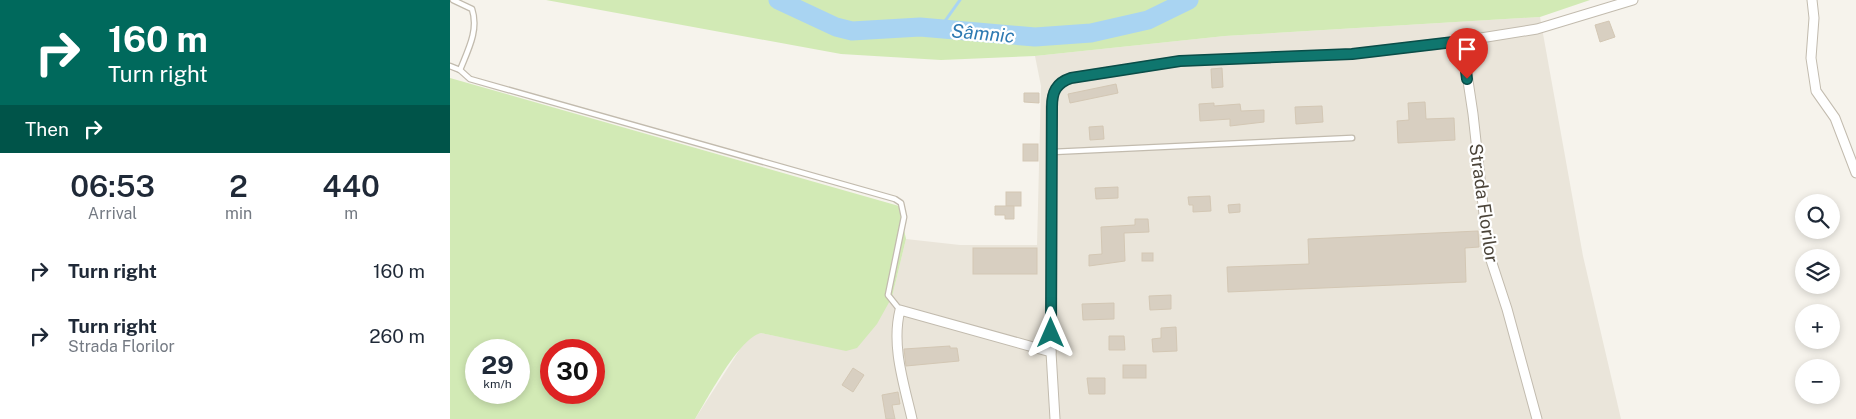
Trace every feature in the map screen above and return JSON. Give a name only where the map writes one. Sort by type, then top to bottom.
[{"type":"street","points":[[1055,419],[1051,352],[1051,152],[1052,99],[1057,86],[1071,78],[1180,61],[1352,54],[1462,41],[1537,28],[1633,0]]},
{"type":"street","points":[[1812,0],[1814,18],[1811,58],[1816,90],[1835,118],[1856,173]]},
{"type":"street","name":"Strada Florilor","points":[[1462,41],[1473,114],[1488,251],[1507,309],[1537,419]]},
{"type":"street","points":[[912,419],[899,363],[896,339],[900,310],[1051,352]]},
{"type":"lane","points":[[453,0],[472,9],[475,20],[472,37],[460,70]]},
{"type":"lane","points":[[450,66],[460,70],[470,79],[895,198],[901,203],[904,216],[888,295],[900,310]]},
{"type":"lane","points":[[1051,152],[1352,138]]},
{"type":"shaded area","points":[[1540,17],[1583,256],[1621,419],[695,419],[742,346],[752,335],[761,333],[846,350],[892,297],[906,239],[960,245],[1037,245],[1041,86],[1035,56],[1225,36]]},
{"type":"green space","points":[[546,0],[1590,0],[1540,17],[1225,36],[1035,56],[941,60],[841,54]]},
{"type":"green space","points":[[450,78],[899,206],[906,239],[892,297],[877,324],[857,348],[846,351],[761,333],[752,337],[734,357],[695,419],[450,419]]},
{"type":"building","points":[[1609,21],[1615,37],[1600,42],[1595,25]]},
{"type":"building","points":[[1222,68],[1223,87],[1212,88],[1211,69]]},
{"type":"building","points":[[1116,84],[1118,93],[1070,103],[1068,94]]},
{"type":"building","points":[[1024,93],[1039,93],[1039,103],[1024,102]]},
{"type":"building","points":[[1425,102],[1426,119],[1454,118],[1455,140],[1398,143],[1397,121],[1409,120],[1408,103]]},
{"type":"building","points":[[1214,103],[1214,106],[1240,104],[1241,111],[1264,110],[1264,122],[1230,126],[1230,119],[1200,121],[1199,104]]},
{"type":"building","points":[[1322,106],[1323,122],[1296,124],[1295,107]]},
{"type":"building","points":[[1103,126],[1104,139],[1090,140],[1089,127]]},
{"type":"building","points":[[1023,144],[1038,144],[1038,161],[1023,161]]},
{"type":"building","points":[[1118,187],[1118,198],[1096,199],[1095,188]]},
{"type":"building","points":[[1006,192],[1021,192],[1021,206],[1006,206]]},
{"type":"building","points":[[1210,196],[1211,211],[1193,212],[1193,205],[1189,205],[1188,197]]},
{"type":"building","points":[[1240,204],[1240,212],[1229,213],[1228,205]]},
{"type":"building","points":[[995,206],[1014,206],[1014,219],[1005,219],[1005,215],[995,215]]},
{"type":"building","points":[[1135,219],[1148,219],[1149,232],[1124,233],[1125,261],[1089,266],[1089,255],[1102,254],[1101,227],[1135,225]]},
{"type":"building","points":[[1478,231],[1479,247],[1465,248],[1466,282],[1228,292],[1227,267],[1309,264],[1308,239]]},
{"type":"building","points":[[973,248],[1037,248],[1037,274],[973,274]]},
{"type":"building","points":[[1142,253],[1153,253],[1153,261],[1142,261]]},
{"type":"building","points":[[1171,295],[1171,309],[1150,310],[1149,296]]},
{"type":"building","points":[[1114,303],[1114,319],[1083,320],[1082,304]]},
{"type":"building","points":[[1176,327],[1177,351],[1153,352],[1152,339],[1161,338],[1161,328]]},
{"type":"building","points":[[1109,336],[1124,336],[1125,350],[1109,350]]},
{"type":"building","points":[[950,346],[950,348],[957,348],[959,361],[906,366],[904,349]]},
{"type":"building","points":[[1123,365],[1146,365],[1146,378],[1123,378]]},
{"type":"building","points":[[853,368],[864,375],[853,392],[842,385]]},
{"type":"building","points":[[1087,378],[1105,378],[1105,394],[1089,394]]},
{"type":"building","points":[[898,392],[900,404],[892,405],[895,419],[886,419],[882,395]]},
{"type":"waterway","name":"Sâmnic","points":[[778,0],[836,27],[852,31],[920,27],[1035,37],[1091,33],[1148,20],[1189,0]]},
{"type":"waterway","points":[[940,28],[960,0]]},
{"type":"route","points":[[1051,333],[1050,190],[1052,99],[1053,92],[1062,81],[1180,61],[1352,54],[1462,41],[1467,79]]}]
